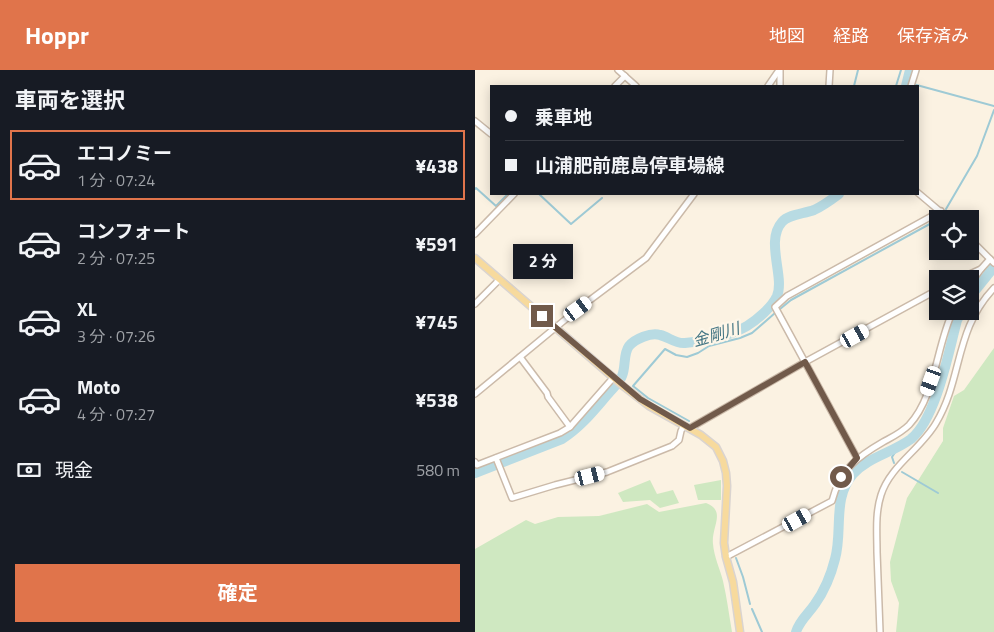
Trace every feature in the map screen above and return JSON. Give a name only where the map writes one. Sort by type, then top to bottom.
[{"type":"main road","points":[[475,258],[623,386],[649,406],[701,434],[716,447],[723,461],[727,486],[725,557],[733,582],[740,632]]},
{"type":"street","points":[[618,70],[635,85]]},
{"type":"street","points":[[769,85],[779,70]]},
{"type":"street","points":[[779,70],[780,85]]},
{"type":"street","points":[[829,85],[830,70]]},
{"type":"street","points":[[911,85],[916,70]]},
{"type":"street","points":[[616,85],[625,76]]},
{"type":"street","points":[[475,121],[490,133]]},
{"type":"street","points":[[919,194],[940,210]]},
{"type":"street","points":[[475,234],[513,195]]},
{"type":"street","points":[[475,394],[578,309],[646,258],[693,195]]},
{"type":"street","points":[[857,458],[775,307],[787,296],[929,218]]},
{"type":"street","points":[[977,270],[992,261],[979,248]]},
{"type":"street","points":[[475,304],[499,280]]},
{"type":"street","points":[[880,632],[877,518],[881,495],[895,471],[929,435],[937,421],[946,400],[971,320],[978,307],[994,288]]},
{"type":"street","points":[[497,458],[512,498],[607,472],[672,446],[679,440],[681,431],[687,427],[929,294]]},
{"type":"street","points":[[725,557],[832,501],[841,477],[857,458],[898,435],[909,425],[921,406],[950,320]]},
{"type":"street","points":[[520,357],[570,427]]},
{"type":"street","points":[[475,462],[477,466],[561,433],[577,421],[613,378]]},
{"type":"green space","points":[[994,348],[994,632],[896,632],[899,603],[891,581],[890,562],[907,498],[943,441],[943,428],[954,396],[964,390]]},
{"type":"green space","points":[[650,480],[657,494],[673,490],[679,503],[660,508],[650,500],[623,502],[618,493]]},
{"type":"green space","points":[[721,480],[721,500],[698,500],[694,485]]},
{"type":"green space","points":[[706,503],[716,510],[717,520],[713,538],[714,549],[722,576],[732,632],[475,632],[475,549],[526,520],[535,524],[558,517],[599,516],[647,504],[659,512]]},
{"type":"waterway","points":[[854,85],[858,70]]},
{"type":"waterway","points":[[896,85],[901,70]]},
{"type":"waterway","name":"金剛川","points":[[906,85],[910,70]]},
{"type":"waterway","points":[[919,86],[994,106]]},
{"type":"waterway","points":[[946,209],[977,156],[994,110]]},
{"type":"waterway","points":[[475,189],[496,206],[507,195]]},
{"type":"waterway","points":[[540,195],[571,224],[602,198]]},
{"type":"waterway","name":"金剛川","points":[[475,473],[562,439],[575,429],[620,380],[627,349],[639,339],[656,334],[681,343],[701,341],[733,333],[755,320],[768,309],[777,296],[779,279],[775,239],[777,230],[782,222],[785,219],[817,208],[838,195]]},
{"type":"waterway","points":[[780,309],[791,300],[929,224]]},
{"type":"waterway","points":[[979,286],[994,267]]},
{"type":"waterway","points":[[689,421],[648,398],[633,386],[665,349],[676,355],[687,357],[709,346],[752,333],[775,313]]},
{"type":"waterway","points":[[796,632],[822,593],[832,571],[837,548],[840,504],[842,493],[847,483],[859,468],[904,444],[920,429],[928,416],[940,384],[957,320]]},
{"type":"waterway","points":[[894,463],[892,457],[898,448]]},
{"type":"waterway","points":[[902,472],[938,493]]},
{"type":"waterway","points":[[736,558],[750,604]]},
{"type":"waterway","points":[[752,609],[762,632]]},
{"type":"route","points":[[542,316],[649,406],[690,428],[805,362],[857,458],[841,477]]}]
